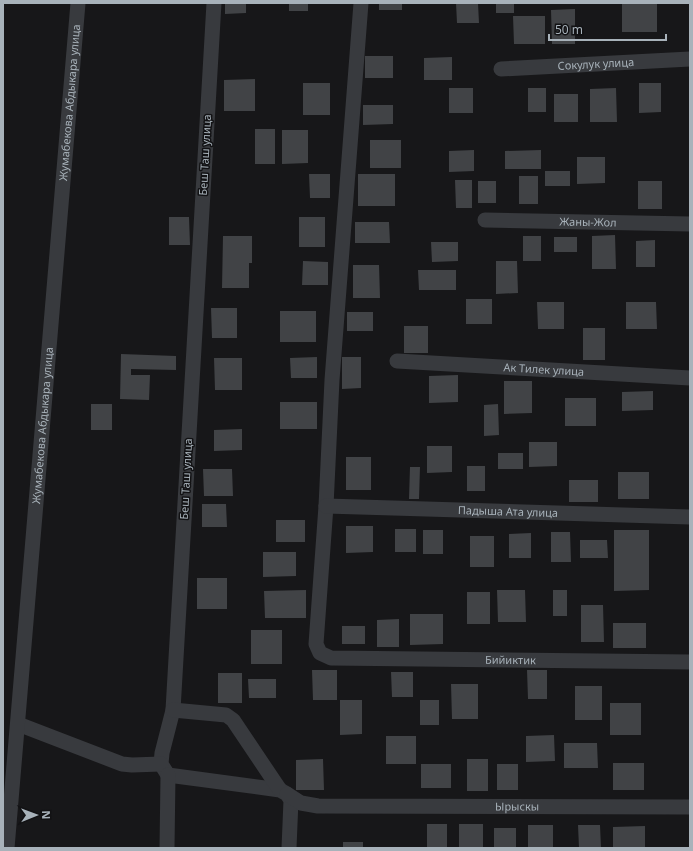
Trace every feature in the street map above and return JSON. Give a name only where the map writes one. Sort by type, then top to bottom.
[{"type":"street","name":"Жумабекова Абдыкара улица","points":[[7,848],[78,3]]},
{"type":"street","name":"Беш Таш улица","points":[[167,848],[165,769],[162,753],[173,710],[214,3]]},
{"type":"street","points":[[326,506],[332,380],[361,3]]},
{"type":"street","name":"Сокулук улица","points":[[501,69],[690,59]]},
{"type":"street","name":"Жаны-Жол","points":[[485,220],[690,224]]},
{"type":"street","name":"Ак Тилек улица","points":[[397,361],[690,378]]},
{"type":"street","name":"Падыша Ата улица","points":[[326,506],[690,517]]},
{"type":"street","name":"Бийиктик","points":[[326,506],[316,644],[320,653],[331,658],[690,662]]},
{"type":"street","points":[[173,710],[226,715],[233,720],[291,800],[289,848]]},
{"type":"street","points":[[18,724],[122,764],[165,769],[284,792]]},
{"type":"street","name":"Ырыскы","points":[[284,792],[301,803],[318,806],[690,807]]},
{"type":"building","points":[[225,3],[246,3],[246,13],[225,14]]},
{"type":"building","points":[[289,3],[308,3],[308,11],[289,11]]},
{"type":"building","points":[[379,3],[402,3],[402,10],[379,10]]},
{"type":"building","points":[[456,3],[478,3],[479,23],[457,23]]},
{"type":"building","points":[[496,3],[514,3],[514,13],[496,13]]},
{"type":"building","points":[[622,4],[657,4],[657,32],[622,32]]},
{"type":"building","points":[[575,9],[575,44],[552,44],[551,10]]},
{"type":"building","points":[[513,16],[545,16],[545,44],[514,44]]},
{"type":"building","points":[[365,56],[393,56],[393,78],[365,78]]},
{"type":"building","points":[[452,57],[452,80],[424,80],[424,58]]},
{"type":"building","points":[[255,79],[255,111],[224,111],[224,80]]},
{"type":"building","points":[[303,83],[330,83],[330,115],[303,115]]},
{"type":"building","points":[[639,83],[661,83],[661,112],[639,113]]},
{"type":"building","points":[[449,88],[473,88],[473,113],[449,113]]},
{"type":"building","points":[[528,88],[546,88],[546,112],[528,112]]},
{"type":"building","points":[[616,88],[617,122],[590,122],[590,89]]},
{"type":"building","points":[[554,94],[578,94],[578,122],[554,122]]},
{"type":"building","points":[[363,105],[393,105],[393,124],[363,125]]},
{"type":"building","points":[[255,129],[275,129],[275,164],[255,164]]},
{"type":"building","points":[[282,130],[308,130],[308,163],[282,164]]},
{"type":"building","points":[[370,140],[401,140],[401,168],[370,168]]},
{"type":"building","points":[[474,150],[474,171],[449,172],[449,151]]},
{"type":"building","points":[[541,150],[541,169],[505,169],[505,151]]},
{"type":"building","points":[[577,157],[605,157],[605,183],[577,184]]},
{"type":"building","points":[[545,171],[570,171],[570,186],[545,186]]},
{"type":"building","points":[[309,174],[330,174],[330,198],[310,198]]},
{"type":"building","points":[[358,174],[395,174],[395,206],[358,206]]},
{"type":"building","points":[[519,176],[538,176],[538,204],[519,204]]},
{"type":"building","points":[[455,180],[472,180],[472,208],[456,208]]},
{"type":"building","points":[[478,181],[496,181],[496,203],[478,203]]},
{"type":"building","points":[[638,181],[662,181],[662,209],[638,209]]},
{"type":"building","points":[[169,217],[189,217],[190,245],[169,245]]},
{"type":"building","points":[[299,217],[325,217],[325,247],[299,247]]},
{"type":"building","points":[[355,222],[389,222],[390,243],[355,243]]},
{"type":"building","points":[[615,235],[616,269],[592,269],[592,236]]},
{"type":"building","points":[[223,236],[252,236],[252,263],[249,263],[249,288],[222,288]]},
{"type":"building","points":[[523,236],[541,236],[541,261],[523,261]]},
{"type":"building","points":[[554,237],[577,237],[577,252],[554,252]]},
{"type":"building","points":[[655,240],[655,267],[636,267],[636,241]]},
{"type":"building","points":[[431,242],[458,242],[458,261],[432,262]]},
{"type":"building","points":[[303,261],[328,262],[328,285],[302,285]]},
{"type":"building","points":[[496,261],[517,261],[518,293],[496,294]]},
{"type":"building","points":[[353,265],[379,265],[380,298],[353,298]]},
{"type":"building","points":[[418,270],[456,270],[456,290],[419,290]]},
{"type":"building","points":[[466,299],[492,299],[492,324],[466,324]]},
{"type":"building","points":[[537,302],[564,302],[564,329],[538,329]]},
{"type":"building","points":[[626,302],[656,302],[657,329],[626,329]]},
{"type":"building","points":[[211,308],[237,308],[237,338],[212,338]]},
{"type":"building","points":[[280,311],[316,311],[316,342],[280,342]]},
{"type":"building","points":[[347,312],[373,312],[373,331],[347,331]]},
{"type":"building","points":[[404,326],[428,326],[428,353],[404,353]]},
{"type":"building","points":[[583,328],[605,328],[605,360],[583,360]]},
{"type":"building","points":[[121,354],[176,356],[176,370],[131,369],[131,375],[150,375],[149,400],[120,399]]},
{"type":"building","points":[[317,357],[317,378],[291,378],[290,358]]},
{"type":"building","points":[[342,357],[361,357],[361,388],[342,389]]},
{"type":"building","points":[[214,358],[242,358],[242,390],[215,390]]},
{"type":"building","points":[[458,375],[458,402],[429,403],[429,376]]},
{"type":"building","points":[[504,381],[532,381],[532,413],[504,414]]},
{"type":"building","points":[[653,391],[653,410],[622,411],[622,392]]},
{"type":"building","points":[[565,398],[596,398],[596,426],[565,426]]},
{"type":"building","points":[[280,402],[317,402],[317,429],[280,429]]},
{"type":"building","points":[[91,404],[112,404],[112,430],[91,430]]},
{"type":"building","points":[[498,404],[499,435],[484,436],[484,405]]},
{"type":"building","points":[[242,429],[242,450],[214,451],[214,430]]},
{"type":"building","points":[[529,442],[557,442],[557,466],[529,467]]},
{"type":"building","points":[[427,446],[452,446],[452,472],[427,473]]},
{"type":"building","points":[[498,453],[523,453],[523,469],[498,469]]},
{"type":"building","points":[[346,457],[371,457],[371,490],[346,490]]},
{"type":"building","points":[[467,466],[485,466],[485,491],[467,491]]},
{"type":"building","points":[[410,467],[420,467],[419,499],[409,499]]},
{"type":"building","points":[[203,469],[232,469],[233,496],[204,496]]},
{"type":"building","points":[[618,472],[649,472],[649,499],[618,499]]},
{"type":"building","points":[[569,480],[598,480],[598,502],[569,502]]},
{"type":"building","points":[[202,504],[226,504],[227,527],[202,527]]},
{"type":"building","points":[[276,520],[305,520],[305,542],[276,542]]},
{"type":"building","points":[[346,526],[373,526],[373,552],[346,553]]},
{"type":"building","points":[[395,529],[416,529],[416,552],[395,552]]},
{"type":"building","points":[[423,530],[443,530],[443,554],[423,554]]},
{"type":"building","points":[[614,530],[649,530],[649,590],[614,591]]},
{"type":"building","points":[[551,532],[570,532],[571,562],[551,562]]},
{"type":"building","points":[[531,533],[531,558],[509,558],[509,534]]},
{"type":"building","points":[[470,536],[494,536],[494,567],[470,567]]},
{"type":"building","points":[[580,540],[607,540],[608,558],[580,558]]},
{"type":"building","points":[[263,552],[296,552],[296,576],[263,577]]},
{"type":"building","points":[[197,578],[227,578],[227,609],[197,609]]},
{"type":"building","points":[[306,590],[306,618],[265,618],[264,591]]},
{"type":"building","points":[[497,590],[525,590],[526,622],[498,622]]},
{"type":"building","points":[[553,590],[567,590],[567,616],[553,616]]},
{"type":"building","points":[[467,592],[490,592],[490,624],[467,624]]},
{"type":"building","points":[[581,605],[603,605],[604,642],[581,642]]},
{"type":"building","points":[[410,614],[443,614],[443,644],[410,645]]},
{"type":"building","points":[[399,619],[399,647],[377,647],[377,620]]},
{"type":"building","points":[[613,623],[646,623],[646,648],[613,648]]},
{"type":"building","points":[[342,626],[365,626],[365,644],[342,644]]},
{"type":"building","points":[[251,630],[282,630],[282,664],[251,664]]},
{"type":"building","points":[[312,670],[337,670],[337,700],[313,700]]},
{"type":"building","points":[[527,670],[547,670],[547,699],[528,699]]},
{"type":"building","points":[[391,672],[413,672],[413,697],[392,697]]},
{"type":"building","points":[[218,673],[242,673],[242,703],[218,703]]},
{"type":"building","points":[[248,679],[276,679],[276,698],[249,698]]},
{"type":"building","points":[[451,684],[478,684],[478,719],[452,719]]},
{"type":"building","points":[[575,686],[602,686],[602,720],[575,720]]},
{"type":"building","points":[[340,700],[362,700],[362,734],[340,735]]},
{"type":"building","points":[[420,700],[439,700],[439,725],[420,725]]},
{"type":"building","points":[[610,703],[641,703],[641,735],[610,735]]},
{"type":"building","points":[[554,735],[555,761],[526,762],[526,736]]},
{"type":"building","points":[[386,736],[416,736],[416,764],[386,764]]},
{"type":"building","points":[[564,743],[597,743],[598,768],[564,768]]},
{"type":"building","points":[[323,759],[324,790],[296,790],[296,760]]},
{"type":"building","points":[[467,759],[488,759],[488,791],[467,791]]},
{"type":"building","points":[[613,763],[644,763],[644,790],[613,790]]},
{"type":"building","points":[[421,764],[451,764],[451,788],[421,788]]},
{"type":"building","points":[[497,764],[518,764],[518,790],[497,790]]},
{"type":"building","points":[[427,824],[447,824],[447,848],[427,848]]},
{"type":"building","points":[[459,824],[483,824],[483,848],[459,848]]},
{"type":"building","points":[[528,825],[553,825],[553,848],[528,848]]},
{"type":"building","points":[[578,825],[600,825],[601,848],[579,848]]},
{"type":"building","points":[[645,826],[645,848],[613,848],[613,827]]},
{"type":"building","points":[[494,828],[516,828],[516,848],[494,848]]},
{"type":"building","points":[[343,842],[363,842],[363,848],[343,848]]}]
